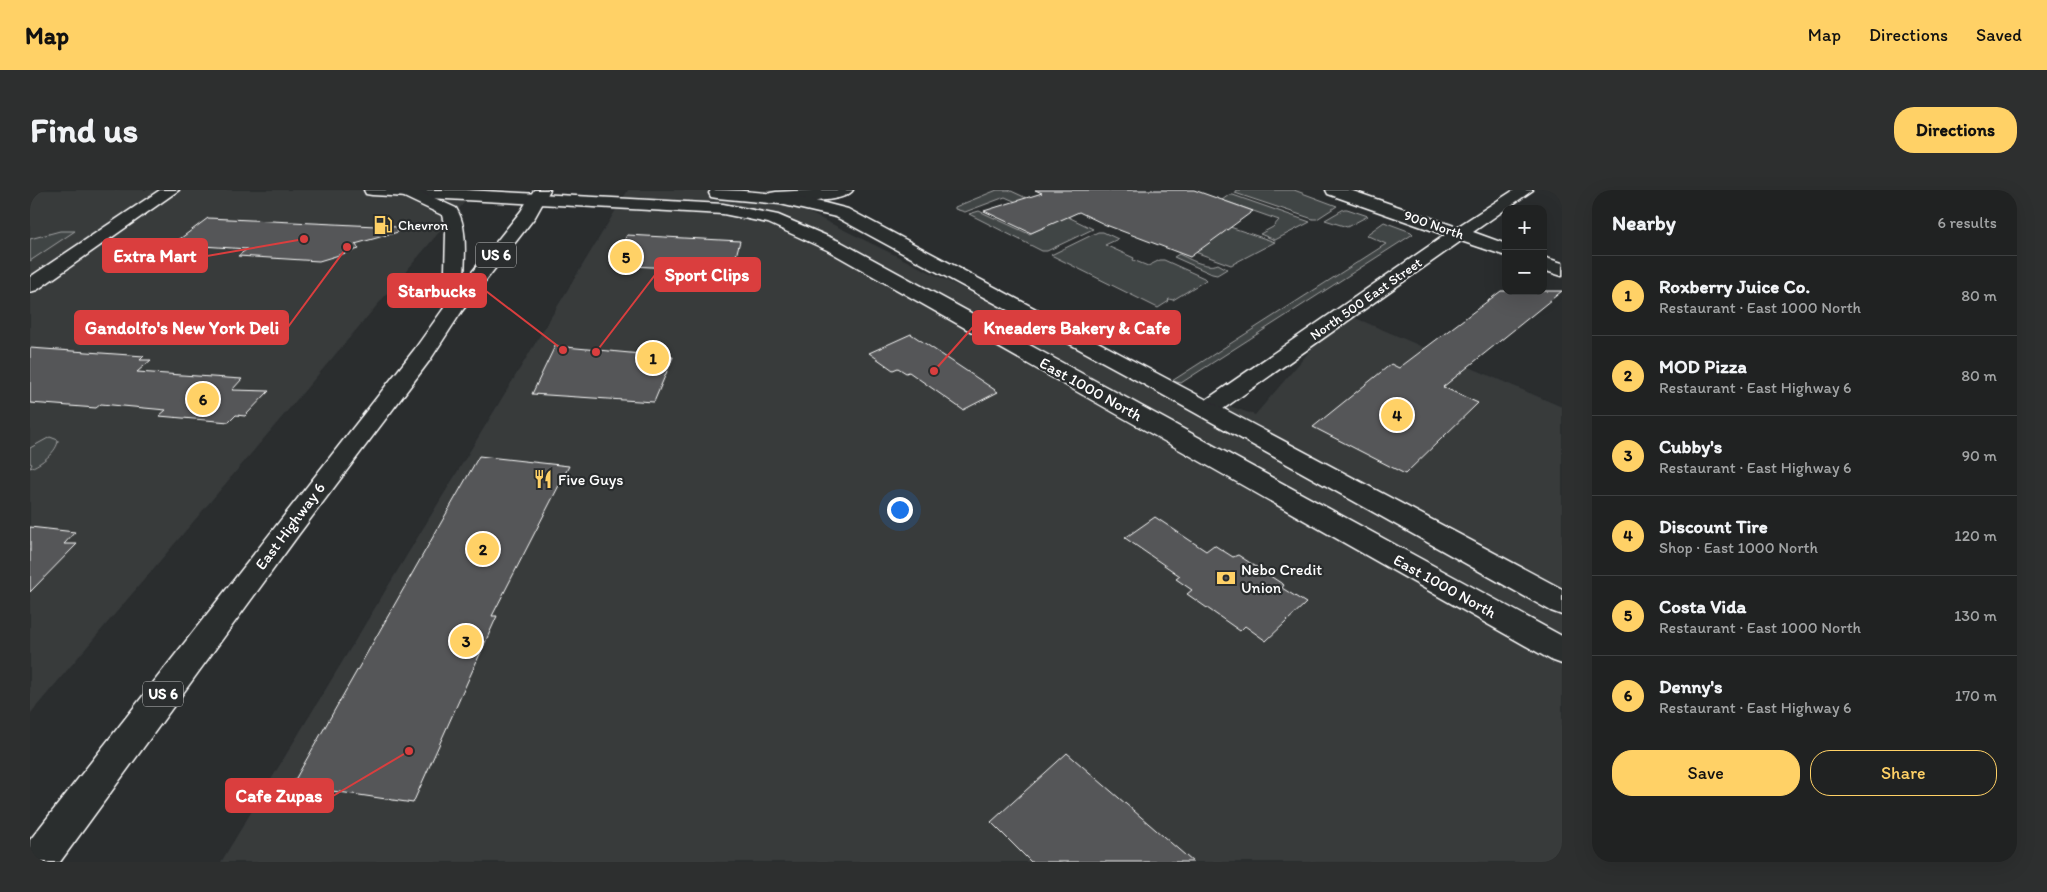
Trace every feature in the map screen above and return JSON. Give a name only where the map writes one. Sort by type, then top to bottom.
[{"type":"main road","points":[[30,286],[171,190]]},
{"type":"main road","name":"East 1000 North","points":[[372,190],[539,195],[694,206],[723,209],[772,219],[789,225],[834,246],[1562,651]]},
{"type":"main road","points":[[650,190],[776,197],[810,203],[840,199],[1208,410],[1562,603]]},
{"type":"main road","name":"900 North","points":[[1334,190],[1502,249]]},
{"type":"main road","name":"North 500 East Street","points":[[1208,410],[1459,233],[1525,190]]},
{"type":"main road","points":[[408,192],[450,212],[456,233],[454,308]]},
{"type":"main road","name":"East Highway 6","points":[[36,862],[422,355],[454,308],[529,213],[539,195]]},
{"type":"main road","points":[[1547,264],[1562,270]]},
{"type":"main road","points":[[987,331],[1014,338],[1067,359],[1164,411],[1183,413],[1208,410]]},
{"type":"main road","points":[[1179,437],[1198,434],[1224,441],[1388,529],[1425,540],[1455,545]]},
{"type":"shaded area","points":[[30,190],[475,190],[30,714]]},
{"type":"shaded area","points":[[628,190],[845,190],[777,197],[1208,409],[1218,402],[1255,415],[1344,313],[1562,407],[1562,862],[221,862]]},
{"type":"shaded area","points":[[997,190],[1009,190],[1048,208],[1041,213],[1005,197],[965,212],[955,209],[955,207]]},
{"type":"shaded area","points":[[1237,190],[1294,190],[1337,206],[1317,219],[1313,219],[1235,193]]},
{"type":"shaded area","points":[[1229,195],[1310,222],[1275,240],[1260,234],[1273,227],[1279,220],[1222,200]]},
{"type":"shaded area","points":[[1344,209],[1368,216],[1347,227],[1325,220]]},
{"type":"shaded area","points":[[979,211],[1029,234],[1055,222],[1058,212],[1093,229],[1047,251],[1042,251],[969,214]]},
{"type":"shaded area","points":[[1384,222],[1413,234],[1181,383],[1172,381],[1386,244],[1366,235]]},
{"type":"shaded area","points":[[1230,227],[1275,242],[1231,265],[1195,252]]},
{"type":"shaded area","points":[[60,231],[75,231],[30,261],[30,239]]},
{"type":"shaded area","points":[[1098,232],[1103,232],[1118,239],[1105,245],[1134,258],[1133,260],[1148,266],[1164,260],[1206,280],[1173,300],[1169,299],[1169,301],[1158,308],[1051,255]]},
{"type":"shaded area","points":[[1179,254],[1198,263],[1218,264],[1227,269],[1217,275],[1212,274],[1174,257]]},
{"type":"shaded area","points":[[50,437],[58,440],[55,449],[43,461],[30,468],[32,464],[30,463],[30,448]]},
{"type":"building","points":[[1035,190],[1194,190],[1253,211],[1190,257],[1106,225],[1079,212],[1031,233],[984,211],[1042,193]]},
{"type":"building","points":[[208,218],[397,227],[398,232],[355,244],[359,249],[319,261],[238,256],[247,249],[173,244]]},
{"type":"building","points":[[627,235],[740,241],[732,271],[611,265]]},
{"type":"building","points":[[1501,291],[1502,295],[1547,295],[1547,291],[1562,291],[1443,387],[1478,403],[1405,474],[1313,427],[1391,364],[1399,368]]},
{"type":"building","points":[[911,334],[998,392],[963,410],[909,372],[906,373],[898,368],[893,370],[869,353]]},
{"type":"building","points":[[555,346],[673,357],[654,402],[532,394]]},
{"type":"building","points":[[30,348],[144,356],[140,360],[151,360],[137,372],[242,379],[232,390],[269,391],[245,416],[236,415],[229,422],[159,416],[166,410],[101,404],[96,408],[30,403]]},
{"type":"building","points":[[479,456],[569,466],[492,616],[497,616],[413,803],[292,785]]},
{"type":"building","name":"Nebo Credit Union","points":[[1155,517],[1206,551],[1214,545],[1233,557],[1238,555],[1284,585],[1282,588],[1306,603],[1266,641],[1245,626],[1240,631],[1187,594],[1192,590],[1176,579],[1180,576],[1125,538]]},
{"type":"building","points":[[30,527],[75,532],[64,544],[77,544],[30,592]]},
{"type":"building","points":[[1067,753],[1193,862],[1031,862],[991,822]]},
{"type":"place","name":"Chevron","points":[[383,225]]},
{"type":"place","name":"Extra Mart","points":[[304,239]]},
{"type":"place","name":"Gandolfo's New York Deli","points":[[347,247]]},
{"type":"place","name":"Costa Vida","points":[[626,257]]},
{"type":"place","name":"Starbucks","points":[[563,350]]},
{"type":"place","name":"Sport Clips","points":[[596,352]]},
{"type":"place","name":"Roxberry Juice Co.","points":[[653,358]]},
{"type":"place","name":"Kneaders Bakery & Cafe","points":[[934,371]]},
{"type":"place","name":"Denny's","points":[[203,399]]},
{"type":"place","name":"Discount Tire","points":[[1397,415]]},
{"type":"place","name":"Five Guys","points":[[543,479]]},
{"type":"place","name":"MOD Pizza","points":[[483,549]]},
{"type":"place","name":"Nebo Credit Union","points":[[1226,578]]},
{"type":"place","name":"Cubby's","points":[[466,641]]},
{"type":"place","name":"Cafe Zupas","points":[[409,751]]}]
